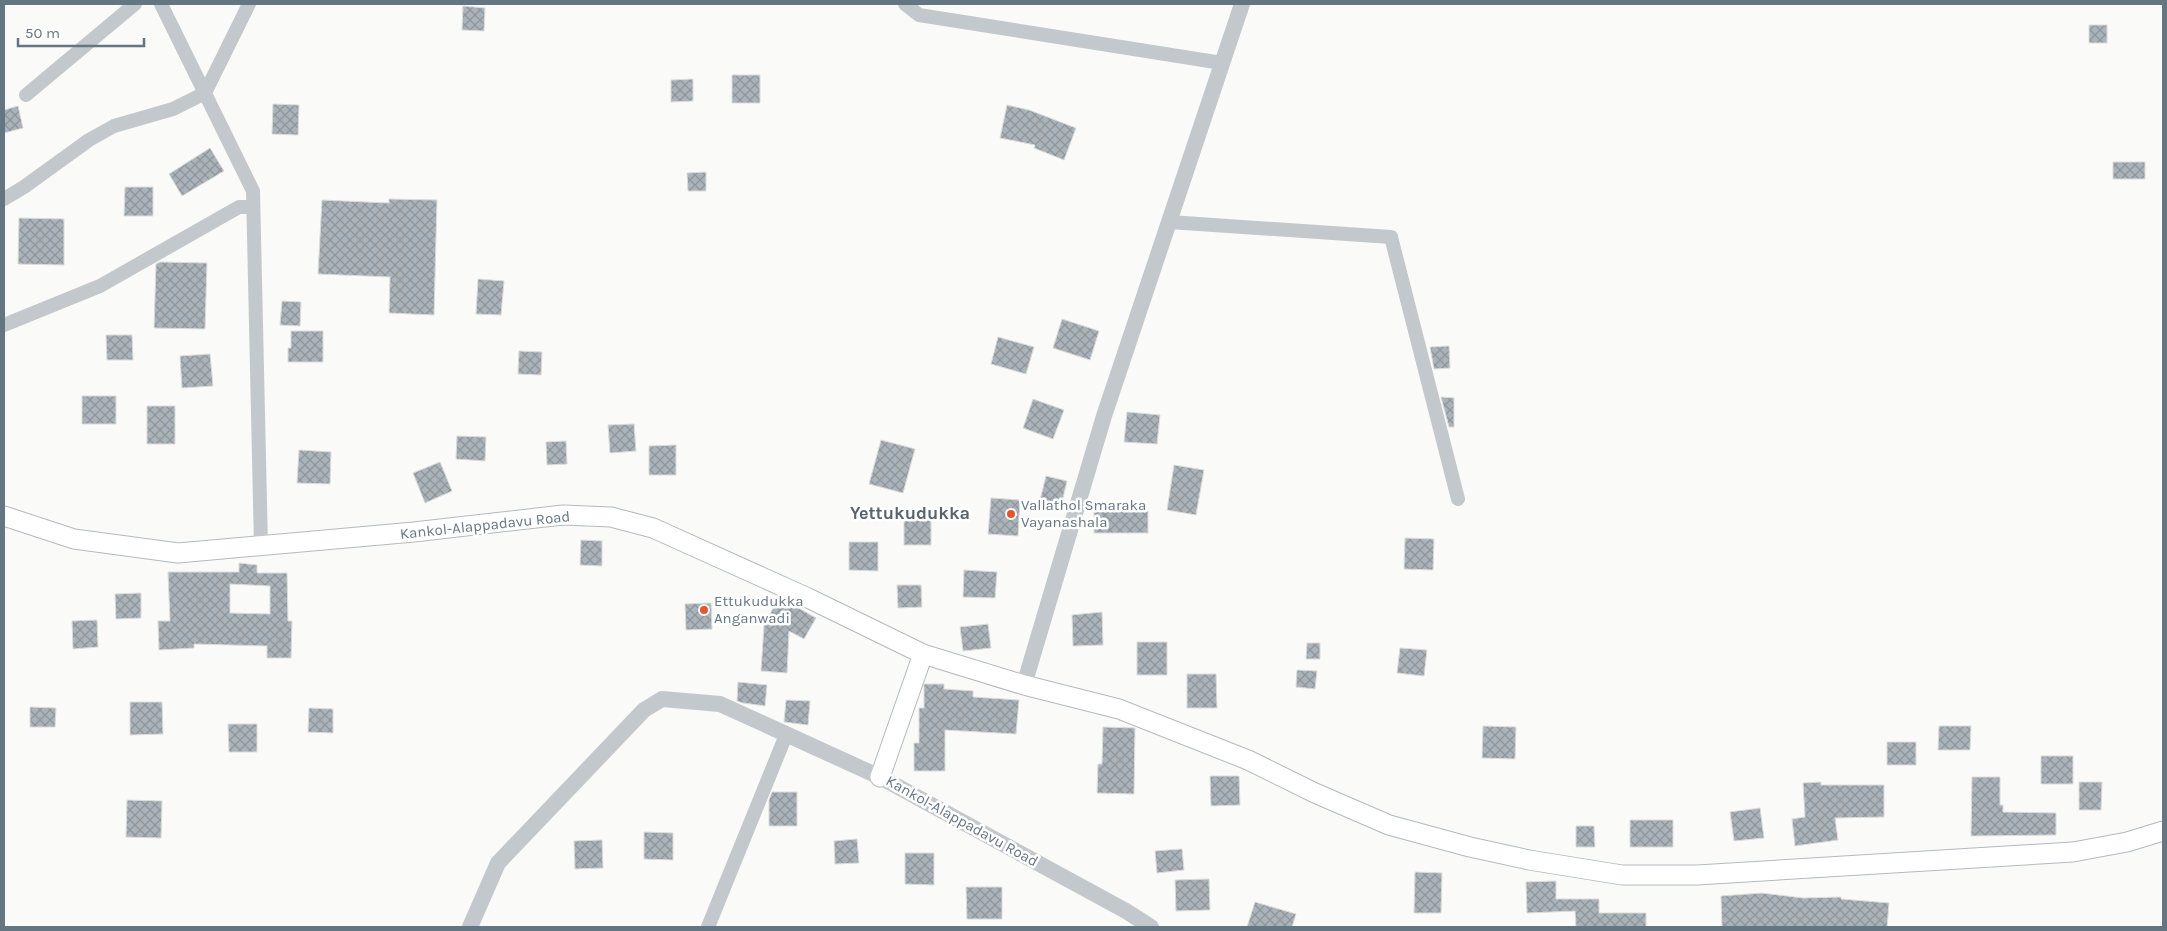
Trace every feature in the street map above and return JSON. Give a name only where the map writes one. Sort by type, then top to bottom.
[{"type":"main road","name":"Kankol-Alappadavu Road","points":[[4,516],[74,539],[178,553],[414,532],[564,515],[611,517],[653,528],[806,597],[923,654],[880,777]]},
{"type":"main road","points":[[923,654],[1024,686],[1119,709],[1248,760],[1315,793],[1389,824],[1470,847],[1529,860],[1622,875],[1697,875],[2074,852],[2127,842],[2163,831]]},
{"type":"street","points":[[26,95],[135,4]]},
{"type":"street","points":[[161,4],[253,191],[261,547]]},
{"type":"street","points":[[4,199],[24,187],[89,140],[114,126],[173,108],[205,93],[249,4]]},
{"type":"street","points":[[905,4],[919,15],[1222,63]]},
{"type":"street","points":[[1024,686],[1104,416],[1242,4]]},
{"type":"street","points":[[4,326],[100,286],[239,208],[253,207]]},
{"type":"street","points":[[1169,222],[1391,237],[1458,499]]},
{"type":"street","points":[[470,927],[498,863],[644,710],[662,700],[720,704],[880,777]]},
{"type":"street","points":[[708,927],[786,735]]},
{"type":"street","name":"Kankol-Alappadavu Road","points":[[880,777],[1126,911],[1151,927]]},
{"type":"building","points":[[463,6],[485,8],[484,31],[462,30]]},
{"type":"building","points":[[2089,25],[2107,25],[2107,43],[2089,43]]},
{"type":"building","points":[[732,75],[760,75],[760,103],[732,103]]},
{"type":"building","points":[[693,79],[693,101],[671,102],[671,80]]},
{"type":"building","points":[[273,104],[299,105],[298,135],[272,134]]},
{"type":"building","points":[[1007,105],[1029,110],[1076,128],[1064,160],[1034,148],[1035,145],[1000,138]]},
{"type":"building","points":[[18,106],[23,128],[4,133],[4,110]]},
{"type":"building","points":[[210,148],[224,171],[182,196],[169,174]]},
{"type":"building","points":[[2113,162],[2145,162],[2145,179],[2113,179]]},
{"type":"building","points":[[706,172],[706,191],[688,191],[687,173]]},
{"type":"building","points":[[125,187],[153,187],[153,216],[124,216]]},
{"type":"building","points":[[389,199],[437,200],[434,315],[389,313],[390,277],[318,274],[322,200],[389,203]]},
{"type":"building","points":[[19,218],[64,219],[64,265],[18,264]]},
{"type":"building","points":[[160,262],[207,263],[205,329],[154,328],[156,264]]},
{"type":"building","points":[[478,279],[504,281],[501,315],[476,314]]},
{"type":"building","points":[[282,301],[301,302],[300,326],[280,325]]},
{"type":"building","points":[[1062,319],[1099,331],[1090,360],[1053,348]]},
{"type":"building","points":[[291,331],[323,331],[323,362],[288,362],[288,348],[291,348]]},
{"type":"building","points":[[106,335],[132,335],[133,360],[107,360]]},
{"type":"building","points":[[998,337],[1034,347],[1026,374],[991,364]]},
{"type":"building","points":[[1449,346],[1450,368],[1434,369],[1430,347]]},
{"type":"building","points":[[519,351],[542,352],[541,375],[518,374]]},
{"type":"building","points":[[210,354],[213,386],[182,388],[180,356]]},
{"type":"building","points":[[82,396],[116,396],[116,424],[82,424]]},
{"type":"building","points":[[1441,397],[1454,398],[1454,427],[1449,427]]},
{"type":"building","points":[[1033,399],[1064,410],[1053,439],[1023,428]]},
{"type":"building","points":[[147,406],[175,406],[175,444],[147,444]]},
{"type":"building","points":[[1127,412],[1160,415],[1157,444],[1124,442]]},
{"type":"building","points":[[634,424],[636,451],[610,453],[608,425]]},
{"type":"building","points":[[457,436],[486,437],[485,461],[456,459]]},
{"type":"building","points":[[881,440],[915,449],[903,493],[869,484]]},
{"type":"building","points":[[566,441],[567,464],[547,465],[546,442]]},
{"type":"building","points":[[676,445],[676,475],[649,475],[649,446]]},
{"type":"building","points":[[299,450],[331,452],[330,484],[297,483]]},
{"type":"building","points":[[440,462],[452,491],[425,503],[413,473]]},
{"type":"building","points":[[1174,465],[1204,470],[1196,515],[1167,510]]},
{"type":"building","points":[[1046,476],[1067,481],[1060,510],[1039,504]]},
{"type":"building","points":[[991,498],[1020,500],[1018,536],[988,534]]},
{"type":"building","points":[[1094,511],[1148,511],[1148,533],[1094,533]]},
{"type":"building","points":[[904,514],[931,514],[931,545],[904,545]]},
{"type":"building","points":[[1405,538],[1434,539],[1433,570],[1404,569]]},
{"type":"building","points":[[581,540],[602,541],[602,566],[580,565]]},
{"type":"building","points":[[849,542],[878,542],[878,571],[849,570]]},
{"type":"building","points":[[239,563],[257,565],[257,573],[287,573],[288,621],[292,621],[291,658],[267,658],[267,646],[194,644],[194,648],[159,650],[158,621],[170,621],[168,572],[239,572]],"holes":[[[230,584],[270,586],[270,614],[230,613]]]},
{"type":"building","points":[[964,570],[997,572],[995,598],[963,597]]},
{"type":"building","points":[[897,585],[921,585],[922,607],[898,608]]},
{"type":"building","points":[[141,593],[141,618],[116,619],[115,594]]},
{"type":"building","points":[[779,597],[816,618],[804,639],[789,631],[787,673],[761,671],[764,625]]},
{"type":"building","points":[[711,603],[712,629],[686,630],[685,604]]},
{"type":"building","points":[[1102,612],[1103,645],[1073,646],[1072,615]]},
{"type":"building","points":[[97,620],[98,647],[73,649],[72,621]]},
{"type":"building","points":[[988,624],[991,648],[963,651],[960,627]]},
{"type":"building","points":[[1137,642],[1167,642],[1167,675],[1137,675]]},
{"type":"building","points":[[1307,643],[1320,643],[1320,659],[1306,659]]},
{"type":"building","points":[[1400,648],[1427,650],[1424,676],[1397,673]]},
{"type":"building","points":[[1297,670],[1317,671],[1315,689],[1296,687]]},
{"type":"building","points":[[1187,674],[1216,674],[1217,708],[1187,708]]},
{"type":"building","points":[[738,682],[767,685],[765,706],[737,701]]},
{"type":"building","points":[[924,684],[944,684],[944,689],[973,691],[973,697],[1019,700],[1016,734],[945,730],[945,771],[914,771],[914,743],[919,743],[919,708],[924,708]]},
{"type":"building","points":[[786,700],[810,701],[808,725],[784,722]]},
{"type":"building","points":[[130,702],[162,702],[163,734],[130,735]]},
{"type":"building","points":[[30,707],[56,708],[55,727],[30,727]]},
{"type":"building","points":[[309,708],[333,709],[333,733],[308,732]]},
{"type":"building","points":[[228,724],[257,724],[257,752],[229,752]]},
{"type":"building","points":[[1483,726],[1516,727],[1515,759],[1482,758]]},
{"type":"building","points":[[1939,726],[1971,726],[1970,750],[1938,750]]},
{"type":"building","points":[[1103,727],[1135,728],[1134,794],[1097,793],[1098,764],[1102,764]]},
{"type":"building","points":[[1887,742],[1916,742],[1916,765],[1887,765]]},
{"type":"building","points":[[2041,756],[2073,756],[2073,784],[2041,784]]},
{"type":"building","points":[[1210,776],[1239,776],[1240,805],[1211,806]]},
{"type":"building","points":[[1972,777],[2000,777],[2000,805],[2003,805],[2003,812],[2056,813],[2056,835],[1971,836]]},
{"type":"building","points":[[1821,782],[1821,785],[1884,785],[1884,817],[1835,818],[1838,840],[1795,846],[1792,819],[1805,817],[1803,783]]},
{"type":"building","points":[[2079,782],[2102,782],[2101,810],[2079,810]]},
{"type":"building","points":[[772,792],[797,792],[797,826],[769,826],[769,800]]},
{"type":"building","points":[[127,800],[162,801],[161,838],[126,837]]},
{"type":"building","points":[[1760,808],[1764,838],[1734,841],[1730,812]]},
{"type":"building","points":[[1630,820],[1673,820],[1673,847],[1630,847]]},
{"type":"building","points":[[1576,826],[1594,826],[1595,847],[1576,847]]},
{"type":"building","points":[[644,832],[673,833],[673,860],[644,859]]},
{"type":"building","points":[[857,839],[859,863],[835,864],[834,841]]},
{"type":"building","points":[[602,840],[603,868],[575,869],[574,841]]},
{"type":"building","points":[[1182,849],[1184,870],[1157,873],[1155,851]]},
{"type":"building","points":[[905,853],[934,853],[934,885],[905,884]]},
{"type":"building","points":[[1415,872],[1442,873],[1441,913],[1414,913]]},
{"type":"building","points":[[1209,879],[1210,910],[1176,911],[1175,880]]},
{"type":"building","points":[[1556,881],[1556,899],[1599,899],[1599,913],[1646,913],[1646,927],[1576,927],[1575,911],[1527,913],[1526,882]]},
{"type":"building","points":[[966,887],[1002,887],[1002,919],[967,919]]},
{"type":"building","points":[[1762,893],[1803,898],[1841,897],[1841,899],[1889,903],[1887,927],[1722,927],[1721,896]]},
{"type":"building","points":[[1255,902],[1296,914],[1292,927],[1247,927]]},
{"type":"place","name":"Vallathol Smaraka Vayanashala","points":[[1011,514]]},
{"type":"place","name":"Ettukudukka Anganwadi","points":[[704,610]]},
{"type":"district","name":"Yettukudukka","points":[[910,513]]}]
